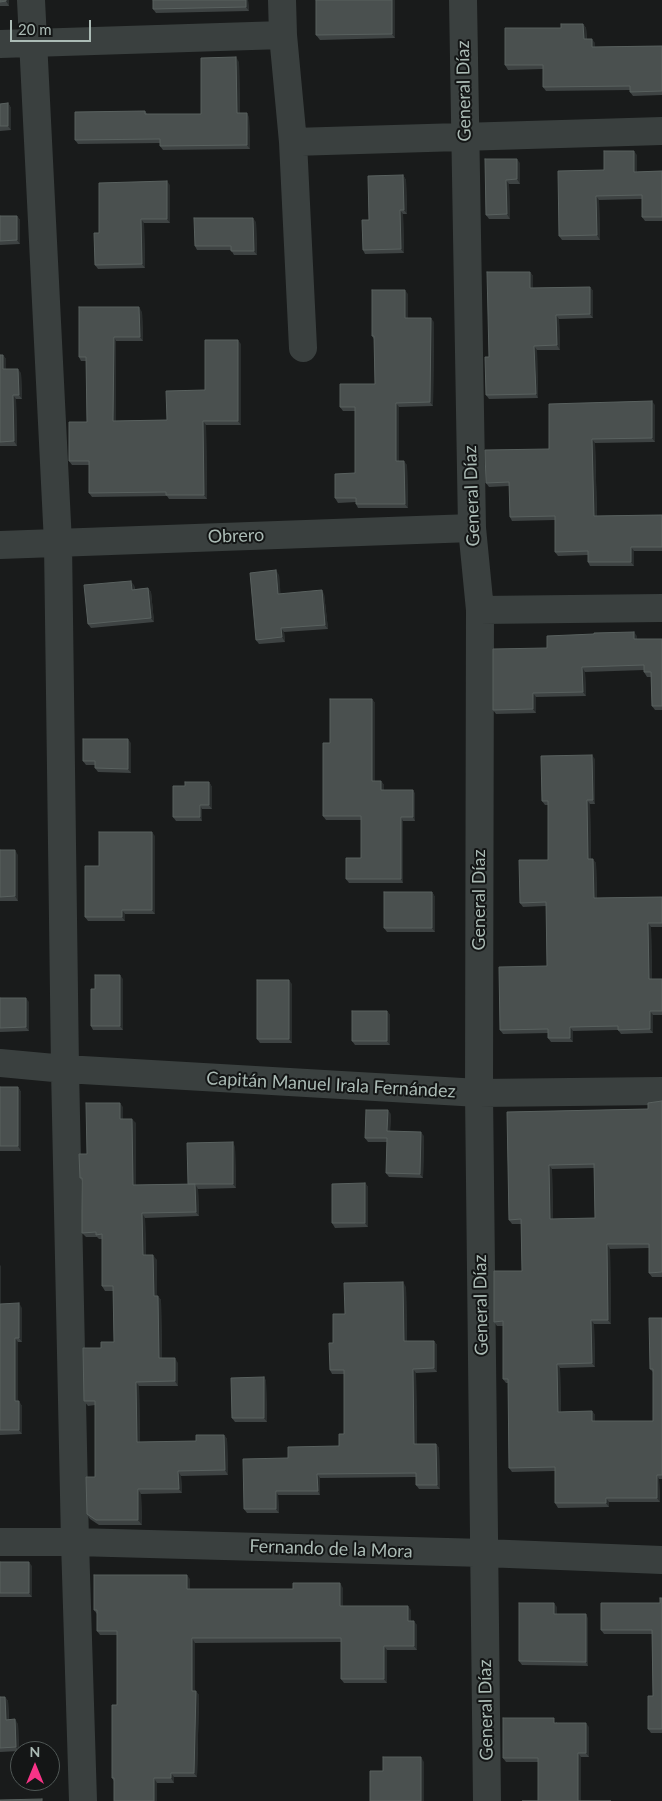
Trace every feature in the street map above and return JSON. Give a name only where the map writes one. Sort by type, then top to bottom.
[{"type":"street","points":[[31,0],[58,543],[65,1069],[75,1542],[83,1801]]},
{"type":"street","points":[[282,0],[282,35],[293,142],[303,348]]},
{"type":"street","name":"General Díaz","points":[[463,0],[472,528],[480,610],[479,1093],[487,1801]]},
{"type":"street","points":[[0,44],[282,35]]},
{"type":"street","points":[[293,142],[662,131]]},
{"type":"street","name":"Obrero","points":[[0,545],[472,528]]},
{"type":"street","points":[[480,610],[662,608]]},
{"type":"street","name":"Capitán Manuel Irala Fernández","points":[[0,1063],[65,1069],[479,1093],[662,1091]]},
{"type":"street","name":"Fernando de la Mora","points":[[0,1542],[75,1542],[484,1553],[662,1560]]},
{"type":"building","points":[[153,0],[246,0],[246,7],[153,9]]},
{"type":"building","points":[[316,0],[392,0],[392,34],[316,35]]},
{"type":"building","points":[[561,24],[583,24],[584,39],[592,39],[592,47],[662,46],[662,91],[630,92],[630,86],[543,87],[543,65],[505,65],[505,28],[561,28]]},
{"type":"building","points":[[236,57],[237,113],[247,113],[247,145],[160,146],[160,139],[75,140],[75,112],[145,111],[145,114],[201,114],[201,58]]},
{"type":"building","points":[[8,103],[8,126],[0,126],[0,104]]},
{"type":"building","points":[[604,151],[634,151],[634,172],[662,171],[662,217],[642,217],[642,195],[596,196],[597,235],[559,236],[558,171],[604,170]]},
{"type":"building","points":[[485,159],[517,159],[517,179],[506,180],[507,214],[486,215]]},
{"type":"building","points":[[403,175],[404,210],[400,210],[401,249],[363,250],[362,220],[369,220],[368,176]]},
{"type":"building","points":[[167,181],[167,219],[141,219],[142,264],[95,265],[94,233],[99,233],[99,183]]},
{"type":"building","points":[[0,216],[17,216],[17,240],[0,241]]},
{"type":"building","points":[[194,218],[253,218],[254,251],[231,251],[231,246],[195,246]]},
{"type":"building","points":[[487,272],[530,272],[530,288],[590,287],[590,314],[556,315],[557,345],[534,346],[536,394],[486,395],[485,357],[489,357]]},
{"type":"building","points":[[372,290],[405,290],[405,318],[431,318],[430,402],[396,403],[396,461],[404,461],[405,504],[356,504],[356,498],[335,498],[335,474],[355,473],[355,407],[340,407],[340,384],[375,384]]},
{"type":"building","points":[[79,307],[139,307],[140,337],[114,337],[113,421],[167,420],[166,391],[205,390],[205,340],[238,340],[238,421],[203,421],[204,495],[166,495],[166,492],[89,493],[89,461],[69,461],[69,422],[87,422],[86,357],[79,357]]},
{"type":"building","points":[[0,355],[3,355],[3,369],[18,369],[19,395],[13,395],[14,441],[0,442]]},
{"type":"building","points":[[652,401],[652,438],[592,439],[594,516],[662,515],[662,547],[631,547],[631,562],[588,562],[588,551],[555,552],[555,516],[510,517],[509,482],[486,483],[485,450],[549,449],[549,404]]},
{"type":"building","points":[[276,570],[278,594],[322,590],[325,625],[281,628],[282,637],[256,640],[250,573]]},
{"type":"building","points":[[131,581],[132,590],[148,588],[151,618],[88,624],[84,585]]},
{"type":"building","points":[[634,632],[634,639],[662,639],[662,706],[652,706],[651,672],[644,672],[644,665],[582,667],[583,692],[533,693],[533,709],[493,710],[493,649],[547,648],[547,636]]},
{"type":"building","points":[[330,699],[372,699],[372,781],[381,781],[381,790],[413,790],[413,817],[401,817],[401,879],[346,879],[346,858],[361,858],[361,816],[323,816],[323,743],[330,743]]},
{"type":"building","points":[[83,739],[128,739],[128,769],[95,768],[95,761],[83,761]]},
{"type":"building","points":[[592,755],[593,800],[587,800],[588,859],[593,859],[594,898],[662,897],[662,923],[648,923],[649,979],[662,979],[662,1011],[650,1011],[650,1029],[618,1030],[618,1026],[570,1027],[570,1038],[548,1038],[548,1029],[500,1030],[499,967],[547,966],[546,902],[520,903],[519,860],[548,860],[548,801],[542,801],[541,756]]},
{"type":"building","points":[[185,782],[209,782],[209,805],[200,805],[200,817],[173,817],[173,786],[185,786]]},
{"type":"building","points":[[99,832],[152,832],[152,910],[122,910],[122,917],[85,917],[85,866],[99,866]]},
{"type":"building","points":[[0,850],[15,850],[15,896],[0,897]]},
{"type":"building","points":[[384,892],[432,892],[432,928],[384,928]]},
{"type":"building","points":[[95,975],[120,975],[120,1026],[91,1026],[91,989],[95,989]]},
{"type":"building","points":[[257,980],[289,980],[289,1039],[257,1039]]},
{"type":"building","points":[[0,998],[26,998],[26,1027],[0,1028]]},
{"type":"building","points":[[352,1011],[387,1011],[387,1041],[352,1041]]},
{"type":"building","points":[[0,1087],[18,1087],[18,1146],[0,1146]]},
{"type":"building","points":[[662,1101],[662,1272],[649,1273],[649,1244],[607,1244],[608,1320],[591,1320],[592,1363],[557,1364],[558,1412],[592,1411],[592,1421],[653,1421],[653,1369],[650,1369],[649,1318],[662,1318],[662,1475],[657,1475],[657,1498],[606,1498],[606,1503],[555,1503],[555,1467],[509,1468],[508,1379],[503,1379],[503,1321],[494,1322],[494,1271],[522,1271],[521,1219],[509,1220],[507,1112],[648,1109],[648,1103]],"holes":[[[594,1164],[595,1218],[550,1219],[549,1165]]]},
{"type":"building","points":[[86,1103],[120,1103],[120,1119],[132,1119],[133,1185],[195,1184],[196,1212],[142,1213],[143,1255],[153,1255],[154,1296],[158,1296],[159,1358],[175,1358],[175,1381],[136,1382],[137,1442],[196,1441],[196,1435],[224,1435],[225,1470],[178,1471],[179,1489],[138,1489],[138,1520],[96,1520],[87,1514],[86,1477],[95,1477],[95,1401],[84,1401],[83,1348],[101,1348],[101,1342],[114,1342],[113,1286],[102,1286],[102,1234],[96,1235],[96,1232],[82,1233],[82,1178],[80,1178],[79,1154],[87,1154]]},
{"type":"building","points":[[366,1110],[388,1110],[387,1131],[421,1132],[420,1174],[386,1173],[387,1138],[365,1138]]},
{"type":"building","points":[[233,1142],[233,1184],[188,1184],[187,1143]]},
{"type":"building","points":[[365,1183],[365,1223],[332,1223],[332,1184]]},
{"type":"building","points":[[403,1282],[404,1341],[434,1341],[434,1368],[413,1369],[414,1444],[436,1444],[437,1485],[416,1485],[416,1473],[317,1474],[318,1491],[276,1491],[276,1509],[244,1509],[243,1459],[288,1458],[288,1447],[339,1446],[339,1434],[344,1434],[344,1370],[330,1370],[329,1343],[333,1343],[333,1314],[345,1314],[344,1283]]},
{"type":"building","points":[[19,1303],[19,1338],[15,1338],[15,1401],[19,1401],[19,1430],[0,1430],[0,1304]]},
{"type":"building","points":[[264,1377],[264,1418],[232,1418],[231,1378]]},
{"type":"building","points":[[0,1562],[29,1562],[29,1593],[0,1593]]},
{"type":"building","points":[[94,1575],[187,1575],[187,1589],[293,1589],[293,1583],[340,1583],[340,1606],[408,1606],[408,1621],[414,1621],[414,1646],[384,1646],[384,1679],[341,1679],[341,1638],[192,1638],[192,1691],[196,1691],[194,1773],[171,1773],[171,1778],[154,1778],[154,1801],[114,1801],[114,1778],[112,1778],[112,1705],[117,1705],[117,1631],[97,1631],[97,1610],[94,1610]]},
{"type":"building","points":[[660,1598],[662,1598],[662,1729],[648,1729],[648,1696],[653,1696],[652,1630],[601,1630],[601,1603],[660,1603]]},
{"type":"building","points":[[519,1603],[554,1603],[554,1614],[586,1614],[586,1662],[519,1661]]},
{"type":"building","points":[[0,1697],[5,1697],[6,1720],[15,1719],[16,1741],[10,1741],[10,1747],[0,1748]]},
{"type":"building","points":[[503,1718],[554,1718],[554,1723],[586,1723],[586,1753],[578,1753],[578,1801],[538,1801],[538,1758],[503,1758]]},
{"type":"building","points":[[383,1757],[421,1757],[421,1801],[370,1801],[370,1771],[383,1771]]},
{"type":"building","points":[[42,1799],[42,1801],[0,1801],[0,1800]]}]
